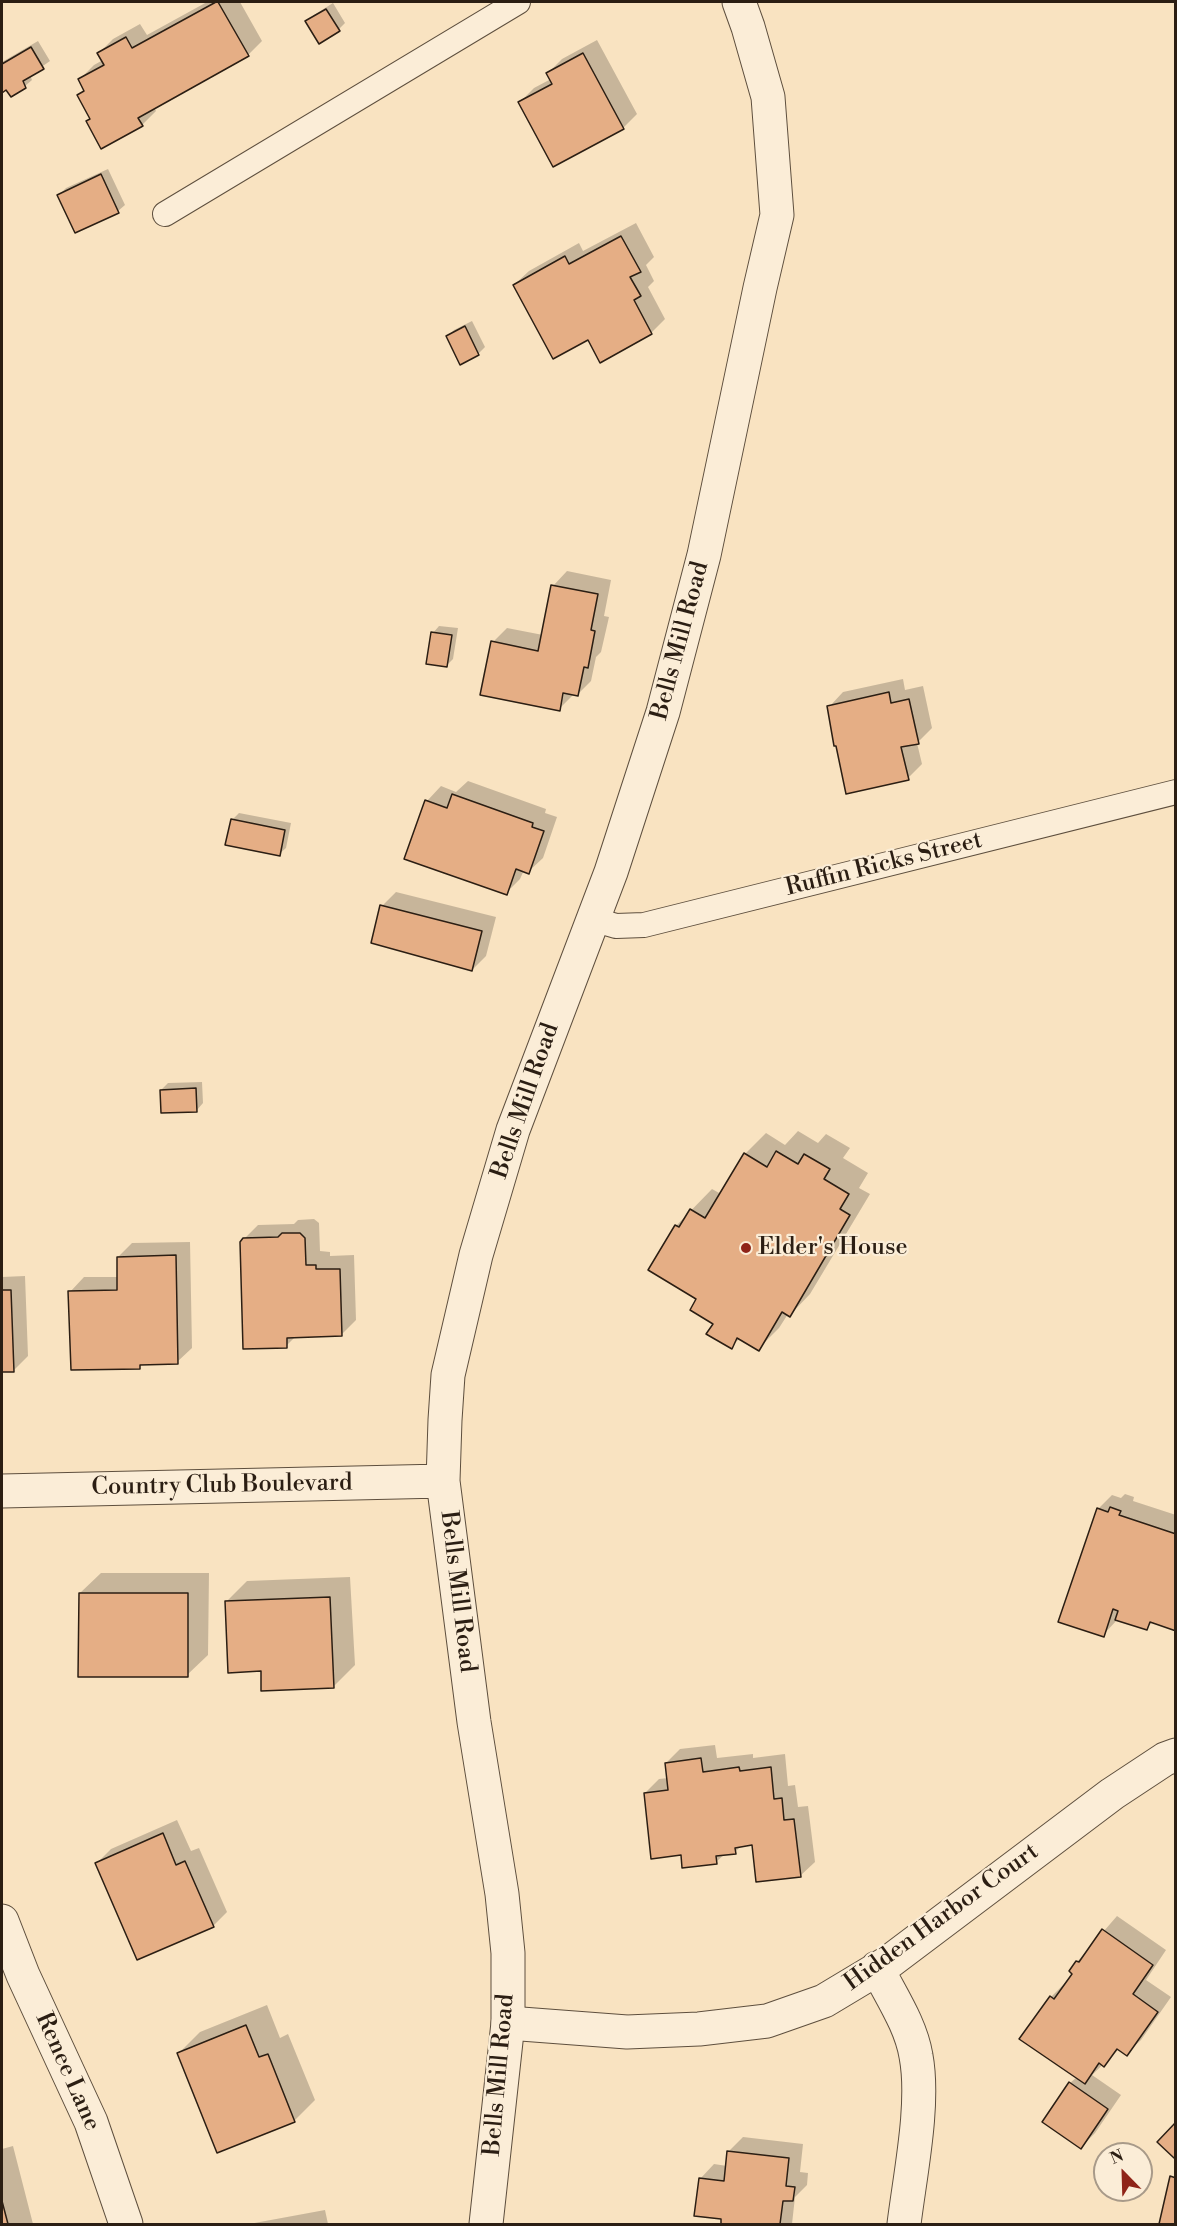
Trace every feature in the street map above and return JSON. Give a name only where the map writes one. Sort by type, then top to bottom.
[{"type":"street","name":"Bells Mill Road","points":[[486,2224],[508,2023],[508,1953],[502,1894],[474,1722],[443,1482],[448,1375],[476,1256],[513,1130],[614,860],[669,690],[705,555],[777,215],[768,97],[739,2]]},
{"type":"street","name":"Country Club Boulevard","points":[[2,1491],[443,1482]]},
{"type":"street","name":"Hidden Harbor Court","points":[[508,2023],[627,2032],[699,2029],[767,2021],[824,2001],[889,1962],[1112,1794],[1165,1759],[1176,1755]]},
{"type":"street","name":"Renee Lane","points":[[2,1921],[23,1976],[92,2122],[126,2224]]},
{"type":"street","points":[[877,1968],[910,2033],[916,2055],[918,2083],[916,2129],[904,2224]]},
{"type":"lane","points":[[165,214],[518,2]]},
{"type":"lane","name":"Ruffin Ricks Street","points":[[592,919],[616,926],[644,925],[1176,792]]},
{"type":"building","points":[[216,2],[249,56],[138,118],[143,126],[101,149],[86,121],[90,119],[77,95],[84,91],[78,79],[104,65],[97,53],[126,37],[132,48]]},
{"type":"building","points":[[326,9],[340,31],[319,44],[305,21]]},
{"type":"building","points":[[31,47],[44,69],[23,81],[26,88],[11,97],[6,90],[2,93],[2,64]]},
{"type":"building","points":[[583,53],[624,129],[553,167],[518,102],[552,84],[546,73]]},
{"type":"building","points":[[101,174],[119,213],[75,233],[57,195]]},
{"type":"building","points":[[621,236],[641,272],[630,277],[641,296],[634,300],[652,334],[600,363],[588,340],[553,359],[513,285],[565,256],[569,264]]},
{"type":"building","points":[[465,326],[479,355],[460,365],[446,336]]},
{"type":"building","points":[[551,585],[598,594],[591,630],[595,631],[588,668],[584,667],[578,696],[563,693],[560,711],[480,695],[491,641],[538,651]]},
{"type":"building","points":[[431,632],[452,635],[447,667],[426,664]]},
{"type":"building","points":[[889,692],[891,703],[909,699],[919,744],[901,747],[909,780],[846,794],[827,706]]},
{"type":"building","points":[[452,794],[533,823],[532,827],[544,831],[529,874],[516,869],[507,895],[404,859],[425,800],[447,808]]},
{"type":"building","points":[[231,819],[285,830],[280,856],[225,845]]},
{"type":"building","points":[[380,905],[482,931],[472,971],[371,943]]},
{"type":"building","points":[[196,1088],[197,1112],[161,1113],[160,1090]]},
{"type":"building","name":"Elder's House","points":[[776,1151],[798,1164],[804,1154],[830,1169],[824,1179],[849,1194],[840,1209],[850,1215],[790,1317],[782,1312],[759,1351],[737,1338],[732,1349],[706,1334],[713,1324],[690,1310],[696,1299],[648,1270],[675,1225],[679,1227],[690,1209],[705,1218],[744,1153],[767,1167]]},
{"type":"building","points":[[282,1233],[300,1233],[305,1238],[306,1265],[316,1265],[316,1269],[340,1269],[342,1336],[287,1338],[287,1348],[243,1349],[240,1242],[243,1238],[278,1237]]},
{"type":"building","points":[[176,1255],[178,1364],[140,1365],[140,1369],[71,1370],[68,1291],[117,1290],[117,1257]]},
{"type":"building","points":[[2,1290],[11,1290],[14,1372],[2,1372]]},
{"type":"building","points":[[1110,1507],[1121,1511],[1119,1515],[1176,1534],[1176,1631],[1150,1622],[1147,1630],[1115,1620],[1118,1611],[1113,1609],[1104,1637],[1058,1622],[1097,1508],[1108,1512]]},
{"type":"building","points":[[79,1593],[188,1593],[188,1677],[78,1677]]},
{"type":"building","points":[[330,1597],[334,1688],[261,1691],[261,1671],[228,1673],[225,1601]]},
{"type":"building","points":[[701,1758],[703,1772],[739,1767],[740,1771],[771,1767],[774,1799],[782,1798],[784,1820],[794,1819],[801,1877],[756,1882],[752,1845],[735,1848],[736,1854],[716,1856],[717,1864],[682,1868],[681,1855],[651,1859],[644,1793],[668,1790],[665,1763]]},
{"type":"building","points":[[163,1833],[176,1865],[185,1861],[214,1927],[137,1960],[95,1863]]},
{"type":"building","points":[[1102,1929],[1153,1965],[1133,1994],[1158,2012],[1127,2056],[1117,2049],[1104,2067],[1099,2063],[1085,2084],[1019,2039],[1050,1996],[1054,1999],[1072,1974],[1069,1971],[1076,1961],[1079,1962]]},
{"type":"building","points":[[246,2025],[259,2057],[268,2054],[295,2122],[217,2153],[177,2053]]},
{"type":"building","points":[[1069,2082],[1108,2109],[1081,2149],[1042,2122]]},
{"type":"building","points":[[1176,2122],[1176,2157],[1174,2158],[1157,2142]]},
{"type":"building","points":[[727,2151],[789,2158],[786,2186],[795,2187],[793,2201],[783,2201],[780,2224],[721,2224],[721,2219],[694,2216],[699,2178],[724,2181]]},
{"type":"building","points":[[1170,2176],[1176,2178],[1176,2224],[1159,2224]]},
{"type":"building","points":[[2,2201],[8,2224],[2,2224]]},
{"type":"place","name":"Elder's House","points":[[746,1248]]}]
